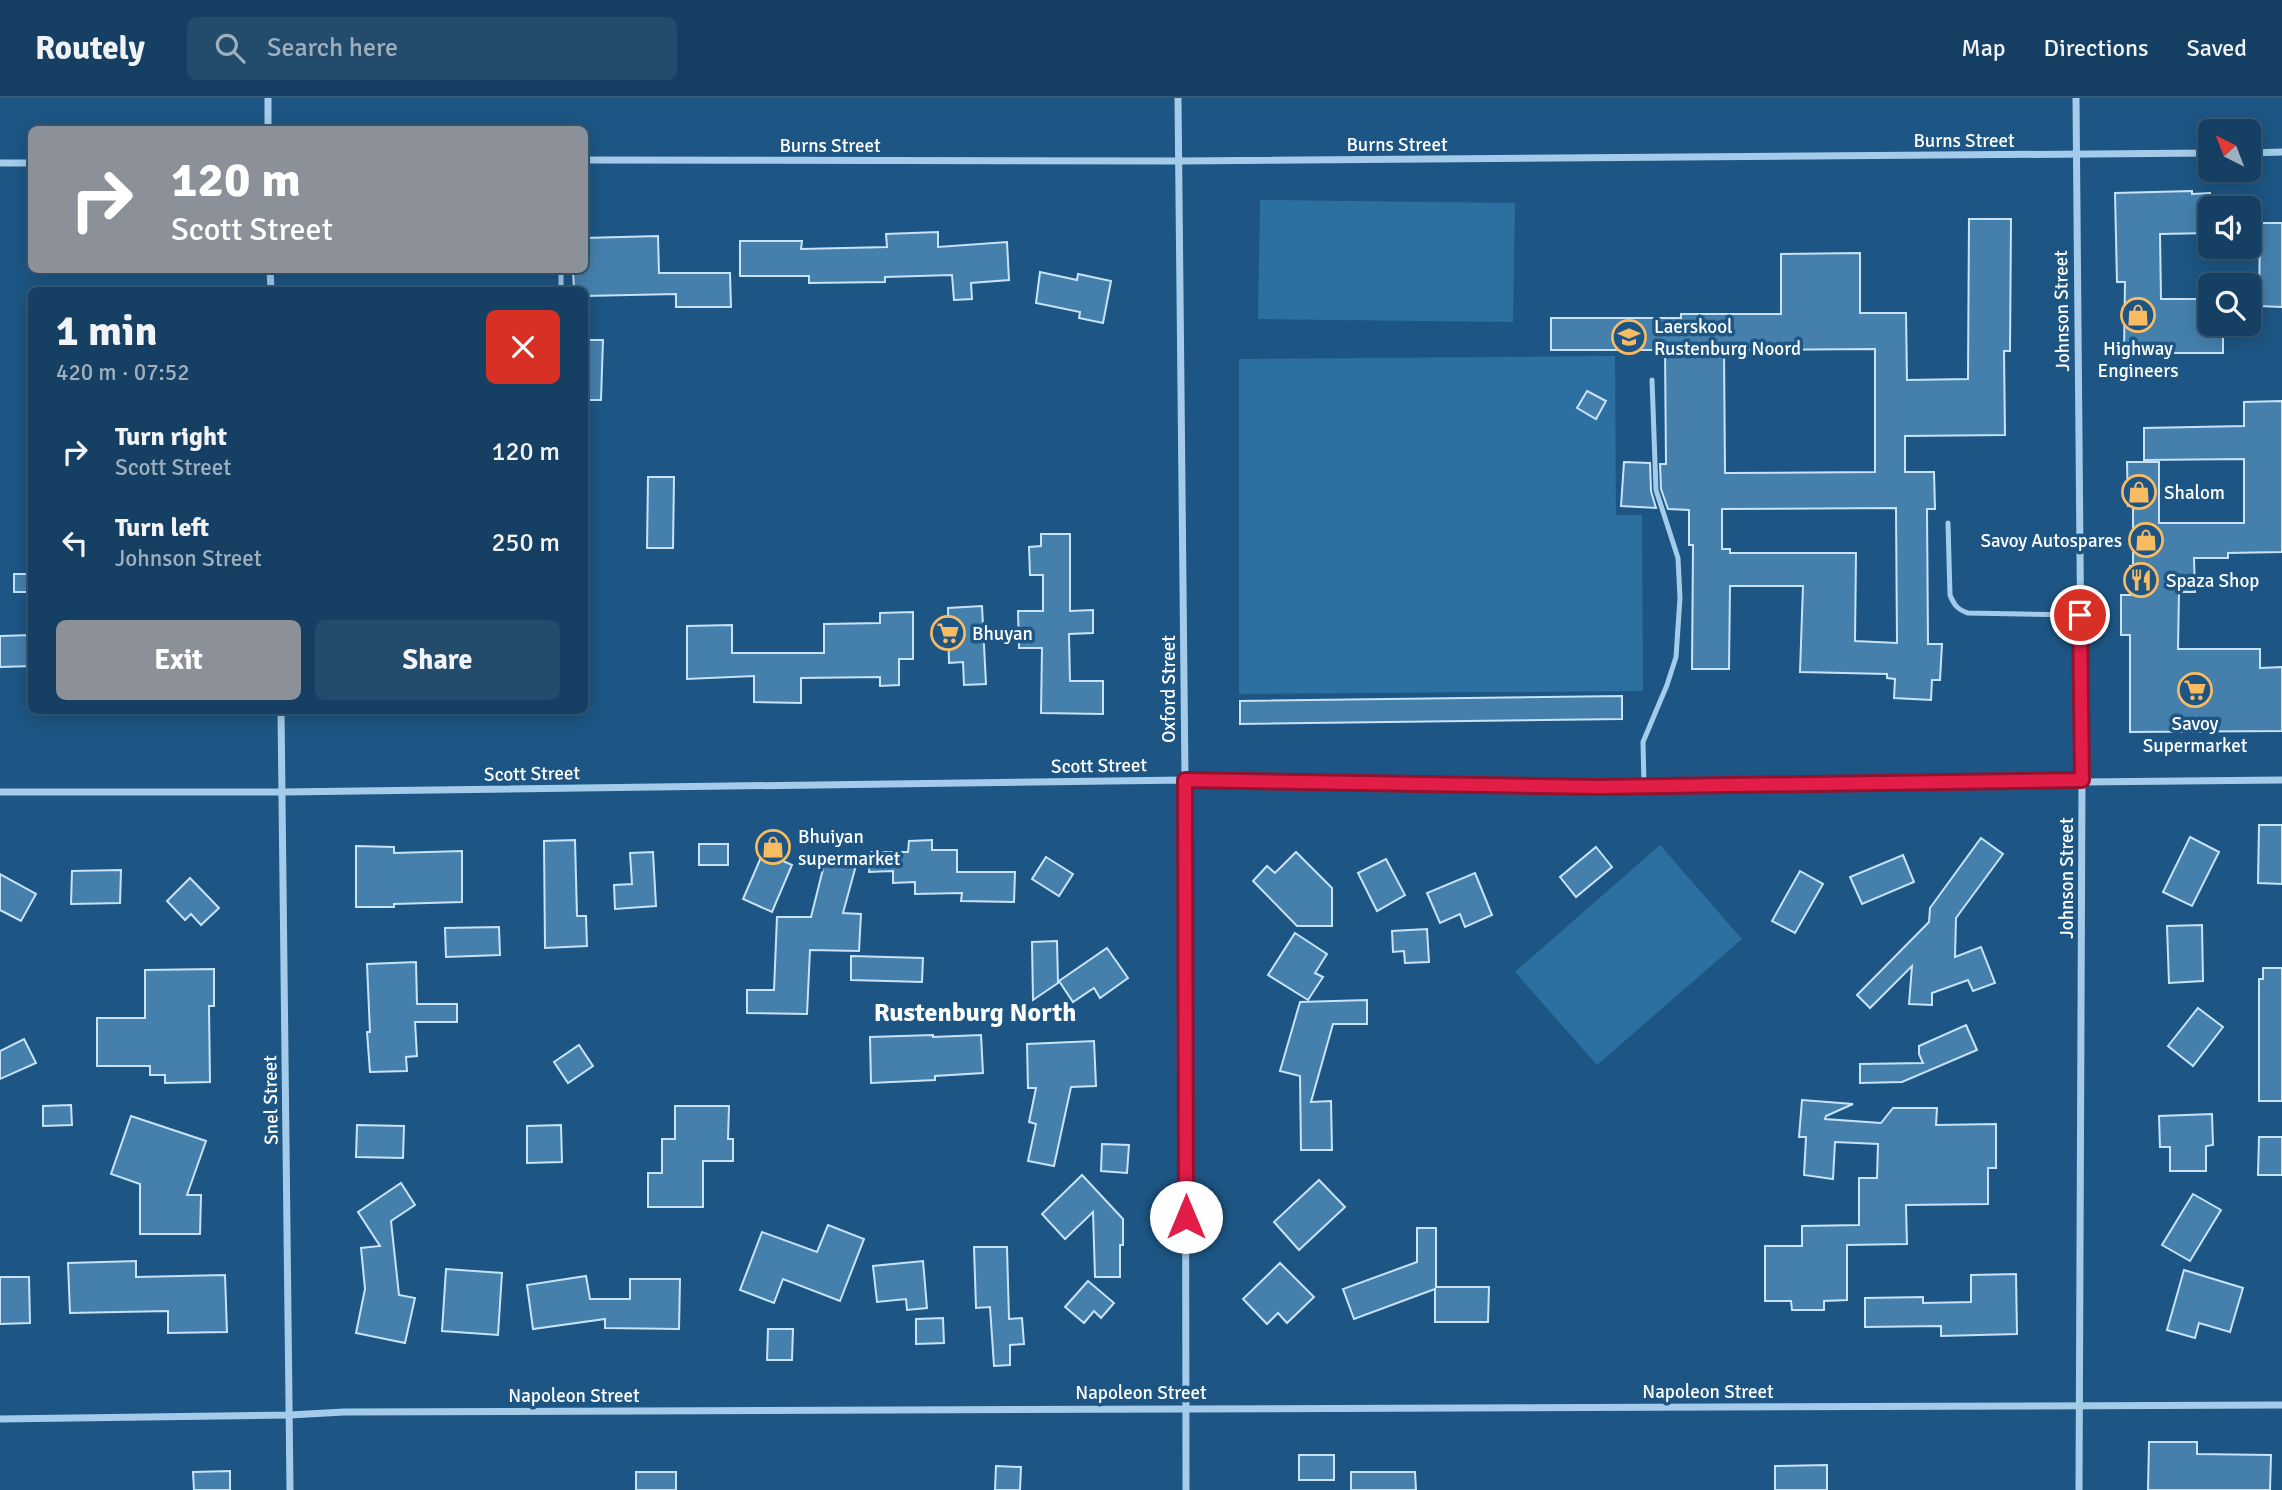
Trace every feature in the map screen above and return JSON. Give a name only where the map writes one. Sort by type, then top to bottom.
[{"type":"street","points":[[268,98],[268,126]]},
{"type":"street","name":"Oxford Street","points":[[1178,98],[1185,780],[1186,1490]]},
{"type":"street","name":"Johnson Street","points":[[2076,98],[2082,780],[2079,1490]]},
{"type":"street","points":[[2261,153],[2282,152]]},
{"type":"street","name":"Burns Street","points":[[588,160],[1180,161],[2198,153]]},
{"type":"street","points":[[0,163],[28,163]]},
{"type":"street","name":"Snel Street","points":[[281,714],[290,1490]]},
{"type":"street","name":"Scott Street","points":[[0,792],[283,792],[1185,780],[1644,785],[2282,780]]},
{"type":"street","name":"Napoleon Street","points":[[0,1419],[358,1412],[2282,1405]]},
{"type":"lane","points":[[1644,785],[1643,742],[1676,657],[1680,598],[1678,558],[1657,490],[1652,380]]},
{"type":"lane","points":[[1948,523],[1950,595],[1960,610],[1968,613],[2080,615]]},
{"type":"shaded area","points":[[1260,200],[1515,203],[1513,322],[1258,319]]},
{"type":"shaded area","points":[[1615,356],[1616,515],[1642,515],[1643,691],[1239,694],[1239,359]]},
{"type":"shaded area","points":[[1660,845],[1742,939],[1597,1065],[1515,972]]},
{"type":"building","points":[[2115,193],[2210,193],[2210,196],[2198,196],[2198,233],[2160,234],[2161,299],[2198,299],[2198,336],[2223,336],[2223,353],[2124,353],[2125,282],[2117,282]]},
{"type":"building","points":[[1969,219],[2011,219],[2010,351],[2004,351],[2005,435],[1905,436],[1905,472],[1934,472],[1935,509],[1927,509],[1928,644],[1942,644],[1940,680],[1932,680],[1931,700],[1894,698],[1895,679],[1887,678],[1887,674],[1800,672],[1803,586],[1730,586],[1729,669],[1692,669],[1693,545],[1689,545],[1689,510],[1668,509],[1661,489],[1660,464],[1666,464],[1665,350],[1551,350],[1551,318],[1681,318],[1681,314],[1781,314],[1781,254],[1860,253],[1860,313],[1906,313],[1907,380],[1968,379]],"holes":[[[1875,349],[1875,472],[1725,473],[1724,350]],[[1896,508],[1897,643],[1855,641],[1856,553],[1730,553],[1730,549],[1722,549],[1722,509]]]},
{"type":"building","points":[[2261,223],[2282,223],[2282,307],[2261,306]]},
{"type":"building","points":[[938,232],[938,247],[1007,242],[1009,280],[971,283],[972,299],[954,300],[952,275],[885,277],[885,282],[809,283],[809,276],[740,276],[740,241],[802,241],[801,249],[887,247],[886,234]]},
{"type":"building","points":[[658,236],[659,273],[730,273],[731,307],[676,307],[676,294],[588,296],[588,287],[574,287],[573,273],[588,273],[588,238]]},
{"type":"building","points":[[1040,272],[1077,280],[1078,274],[1111,281],[1103,323],[1079,318],[1080,312],[1036,303]]},
{"type":"building","points":[[588,340],[603,340],[601,400],[588,400]]},
{"type":"building","points":[[1587,391],[1606,401],[1596,419],[1577,408]]},
{"type":"building","points":[[2282,401],[2282,552],[2228,553],[2228,558],[2194,558],[2195,592],[2179,592],[2178,649],[2260,649],[2260,668],[2282,667],[2282,731],[2130,732],[2130,635],[2121,635],[2121,595],[2131,595],[2130,566],[2133,566],[2133,506],[2128,506],[2127,462],[2159,462],[2159,523],[2244,523],[2244,459],[2144,460],[2144,428],[2244,426],[2244,402]]},
{"type":"building","points":[[1624,462],[1650,463],[1651,491],[1656,508],[1621,506]]},
{"type":"building","points":[[648,477],[674,477],[673,548],[647,548]]},
{"type":"building","points":[[1041,534],[1070,534],[1070,611],[1093,610],[1093,633],[1069,634],[1070,681],[1103,681],[1103,714],[1041,713],[1042,648],[1019,648],[1018,611],[1043,611],[1043,575],[1030,575],[1029,547],[1041,546]]},
{"type":"building","points":[[14,574],[28,574],[28,592],[14,592]]},
{"type":"building","points":[[982,606],[986,684],[964,685],[963,662],[949,663],[948,608]]},
{"type":"building","points":[[913,612],[913,659],[899,659],[899,685],[880,686],[880,677],[801,678],[801,703],[754,702],[754,676],[687,679],[687,626],[732,625],[732,653],[824,653],[824,624],[880,623],[880,613]]},
{"type":"building","points":[[28,635],[28,666],[0,667],[0,636]]},
{"type":"building","points":[[1622,696],[1622,719],[1240,724],[1240,701]]},
{"type":"building","points":[[2259,825],[2282,825],[2282,884],[2258,883]]},
{"type":"building","points":[[2190,837],[2219,852],[2192,906],[2163,892]]},
{"type":"building","points":[[1981,838],[2003,854],[1956,918],[1955,957],[1981,947],[1995,983],[1973,991],[1968,980],[1932,993],[1932,1005],[1909,1004],[1912,966],[1870,1008],[1857,995],[1929,922],[1930,908]]},
{"type":"building","points":[[575,840],[577,916],[586,916],[587,946],[545,948],[544,841]]},
{"type":"building","points":[[932,840],[932,850],[957,850],[957,872],[1015,872],[1014,902],[961,901],[962,893],[915,894],[915,882],[893,883],[893,871],[869,872],[871,852],[908,852],[909,841]]},
{"type":"building","points":[[699,844],[728,844],[728,865],[699,865]]},
{"type":"building","points":[[356,846],[394,847],[394,853],[462,851],[462,902],[356,907]]},
{"type":"building","points":[[1596,847],[1612,867],[1576,897],[1560,877]]},
{"type":"building","points":[[653,852],[656,906],[615,909],[614,885],[632,884],[630,853]]},
{"type":"building","points":[[1296,852],[1332,888],[1332,926],[1297,926],[1253,881],[1267,866],[1275,873]]},
{"type":"building","points":[[838,853],[858,858],[843,913],[861,914],[859,951],[810,950],[807,1014],[747,1013],[747,990],[774,990],[777,917],[811,917],[824,865],[834,867]]},
{"type":"building","points":[[762,855],[770,855],[792,865],[772,912],[743,899]]},
{"type":"building","points":[[1903,855],[1914,882],[1862,904],[1850,877]]},
{"type":"building","points":[[1046,857],[1073,874],[1059,896],[1032,879]]},
{"type":"building","points":[[1386,859],[1405,895],[1377,911],[1358,873]]},
{"type":"building","points":[[121,870],[120,903],[71,904],[72,871]]},
{"type":"building","points":[[1800,871],[1823,884],[1795,933],[1772,921]]},
{"type":"building","points":[[1475,873],[1492,915],[1465,927],[1460,914],[1440,923],[1427,893]]},
{"type":"building","points":[[0,874],[36,894],[21,921],[0,910]]},
{"type":"building","points":[[190,878],[219,908],[201,925],[191,914],[185,920],[167,901]]},
{"type":"building","points":[[2202,925],[2203,981],[2169,983],[2167,926]]},
{"type":"building","points":[[499,927],[500,955],[446,957],[445,928]]},
{"type":"building","points":[[1427,929],[1429,962],[1405,963],[1404,951],[1393,952],[1392,931]]},
{"type":"building","points":[[1295,933],[1327,954],[1315,973],[1323,977],[1308,1000],[1268,975]]},
{"type":"building","points":[[1057,941],[1058,983],[1033,1000],[1032,942]]},
{"type":"building","points":[[1107,948],[1128,978],[1100,998],[1094,988],[1073,1002],[1059,981]]},
{"type":"building","points":[[851,956],[923,958],[922,982],[851,980]]},
{"type":"building","points":[[416,962],[417,1004],[457,1004],[457,1022],[415,1022],[417,1056],[406,1057],[407,1071],[370,1072],[367,964]]},
{"type":"building","points":[[2263,968],[2282,968],[2282,1101],[2259,1101],[2259,979],[2263,979]]},
{"type":"building","points":[[214,969],[214,1006],[209,1006],[210,1082],[165,1083],[165,1075],[150,1075],[150,1066],[97,1066],[97,1018],[145,1018],[145,970]]},
{"type":"building","points":[[1367,1000],[1367,1024],[1333,1024],[1311,1102],[1331,1101],[1332,1150],[1301,1150],[1300,1076],[1280,1071],[1300,1002]]},
{"type":"building","points":[[2198,1008],[2223,1027],[2193,1066],[2168,1046]]},
{"type":"building","points":[[1966,1025],[1977,1050],[1902,1082],[1860,1083],[1860,1064],[1923,1063],[1919,1046]]},
{"type":"building","points":[[981,1035],[983,1073],[935,1076],[935,1080],[871,1083],[870,1037]]},
{"type":"building","points":[[24,1039],[36,1063],[0,1079],[0,1051]]},
{"type":"building","points":[[1094,1041],[1096,1086],[1071,1087],[1054,1166],[1028,1161],[1036,1124],[1029,1122],[1036,1088],[1028,1088],[1027,1044]]},
{"type":"building","points":[[579,1045],[593,1066],[568,1083],[554,1062]]},
{"type":"building","points":[[1802,1100],[1853,1104],[1826,1116],[1825,1119],[1881,1123],[1893,1108],[1937,1108],[1936,1125],[1996,1124],[1996,1168],[1988,1168],[1988,1204],[1906,1205],[1907,1244],[1847,1245],[1847,1300],[1824,1301],[1824,1310],[1792,1310],[1791,1301],[1765,1301],[1765,1246],[1802,1246],[1802,1226],[1859,1225],[1859,1178],[1877,1178],[1878,1144],[1835,1142],[1833,1179],[1804,1175],[1806,1137],[1799,1137]]},
{"type":"building","points":[[71,1105],[72,1125],[43,1126],[43,1106]]},
{"type":"building","points":[[675,1106],[729,1106],[728,1139],[733,1139],[733,1161],[703,1161],[703,1207],[648,1207],[648,1173],[662,1173],[662,1139],[675,1139]]},
{"type":"building","points":[[2212,1114],[2213,1145],[2206,1146],[2206,1171],[2170,1171],[2170,1147],[2160,1147],[2159,1116]]},
{"type":"building","points":[[131,1116],[206,1141],[187,1195],[201,1195],[200,1234],[140,1234],[140,1184],[111,1174]]},
{"type":"building","points":[[357,1125],[404,1126],[403,1158],[356,1157]]},
{"type":"building","points":[[561,1125],[562,1162],[527,1163],[527,1126]]},
{"type":"building","points":[[2259,1137],[2282,1137],[2282,1175],[2258,1175]]},
{"type":"building","points":[[1102,1144],[1129,1145],[1127,1173],[1101,1171]]},
{"type":"building","points":[[1082,1175],[1123,1219],[1120,1277],[1095,1277],[1093,1212],[1065,1239],[1042,1214]]},
{"type":"building","points":[[1319,1180],[1345,1207],[1299,1250],[1274,1222]]},
{"type":"building","points":[[401,1183],[415,1205],[391,1221],[399,1295],[415,1298],[405,1343],[356,1333],[365,1289],[361,1248],[380,1246],[358,1212]]},
{"type":"building","points":[[2193,1194],[2221,1210],[2190,1261],[2162,1245]]},
{"type":"building","points":[[828,1225],[864,1239],[840,1301],[783,1279],[774,1303],[740,1290],[762,1232],[817,1252]]},
{"type":"building","points":[[1417,1228],[1436,1228],[1436,1287],[1489,1287],[1488,1322],[1435,1322],[1435,1289],[1354,1319],[1343,1289],[1417,1262]]},
{"type":"building","points":[[974,1247],[1007,1247],[1009,1319],[1022,1318],[1024,1344],[1010,1345],[1010,1365],[994,1366],[990,1307],[976,1308]]},
{"type":"building","points":[[136,1261],[136,1277],[225,1275],[227,1332],[168,1333],[168,1311],[70,1313],[68,1263]]},
{"type":"building","points":[[923,1261],[927,1308],[907,1310],[906,1299],[877,1302],[873,1266]]},
{"type":"building","points":[[1280,1263],[1314,1297],[1287,1323],[1278,1313],[1267,1324],[1243,1299]]},
{"type":"building","points":[[446,1269],[502,1273],[498,1335],[442,1331]]},
{"type":"building","points":[[2184,1270],[2243,1288],[2230,1332],[2199,1323],[2195,1338],[2167,1330]]},
{"type":"building","points":[[2016,1274],[2017,1334],[1941,1336],[1941,1326],[1865,1327],[1865,1298],[1923,1297],[1923,1303],[1971,1302],[1971,1275]]},
{"type":"building","points":[[586,1276],[590,1299],[630,1299],[630,1279],[680,1279],[679,1329],[605,1328],[605,1319],[533,1329],[527,1285]]},
{"type":"building","points":[[0,1277],[29,1277],[30,1323],[0,1324]]},
{"type":"building","points":[[1088,1281],[1114,1303],[1101,1318],[1094,1311],[1084,1323],[1065,1307]]},
{"type":"building","points":[[943,1318],[944,1343],[916,1344],[916,1319]]},
{"type":"building","points":[[768,1329],[793,1329],[792,1360],[767,1360]]},
{"type":"building","points":[[2149,1442],[2197,1442],[2197,1454],[2271,1455],[2270,1490],[2148,1490]]},
{"type":"building","points":[[1299,1455],[1334,1455],[1334,1480],[1299,1480]]},
{"type":"building","points":[[1827,1465],[1827,1490],[1775,1490],[1775,1466]]},
{"type":"building","points":[[996,1466],[1021,1467],[1020,1490],[995,1490]]},
{"type":"building","points":[[230,1471],[230,1490],[194,1490],[193,1472]]},
{"type":"building","points":[[636,1472],[676,1472],[676,1490],[636,1490]]},
{"type":"building","points":[[1351,1472],[1415,1472],[1416,1490],[1351,1490]]},
{"type":"place","name":"Highway Engineers","points":[[2138,315]]},
{"type":"place","name":"Laerskool Rustenburg Noord","points":[[1629,337]]},
{"type":"place","name":"Shalom","points":[[2139,492]]},
{"type":"place","name":"Savoy Autospares","points":[[2146,540]]},
{"type":"place","name":"Spaza Shop","points":[[2141,580]]},
{"type":"place","name":"Bhuyan","points":[[948,633]]},
{"type":"place","name":"Savoy Supermarket","points":[[2195,690]]},
{"type":"place","name":"Bhuiyan supermarket","points":[[773,847]]},
{"type":"district","name":"Rustenburg North","points":[[975,1012]]},
{"type":"route","points":[[1186,1217],[1185,780],[1598,787],[2082,780],[2080,615]]}]
